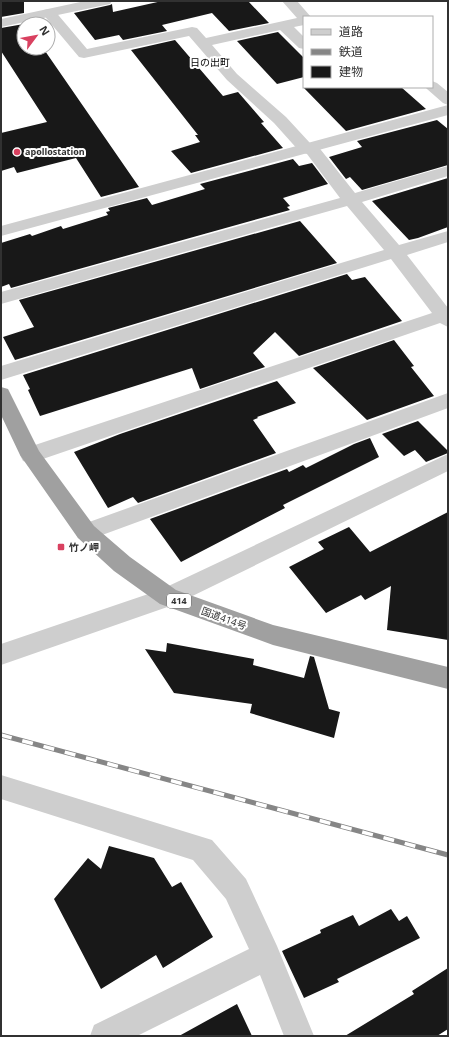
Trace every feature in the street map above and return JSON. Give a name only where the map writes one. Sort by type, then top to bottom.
[{"type":"highway","name":"国道414号","points":[[1,394],[30,455],[86,532],[122,564],[168,597],[273,635],[448,678]]},
{"type":"street","points":[[1,23],[105,1]]},
{"type":"street","points":[[289,1],[303,16]]},
{"type":"street","points":[[30,455],[446,317],[396,253],[308,149],[280,120],[232,77],[192,31],[84,54],[49,13]]},
{"type":"street","points":[[204,43],[303,21]]},
{"type":"street","points":[[284,26],[303,44]]},
{"type":"street","points":[[433,87],[448,100]]},
{"type":"street","points":[[1,231],[448,110]]},
{"type":"street","points":[[1,298],[448,172]]},
{"type":"street","points":[[1,373],[448,236]]},
{"type":"street","points":[[86,532],[448,400]]},
{"type":"street","points":[[7,649],[168,597],[448,462]]},
{"type":"street","points":[[1,787],[202,849],[236,889],[267,956],[299,1036]]},
{"type":"street","points":[[105,1036],[267,956]]},
{"type":"building","points":[[1,1],[24,1],[24,13],[1,17]]},
{"type":"building","points":[[162,1],[248,1],[269,23],[229,31],[212,13],[162,25],[167,31],[123,40],[119,35],[95,40],[74,13],[112,4],[113,12]]},
{"type":"building","points":[[16,25],[16,56],[49,56],[139,187],[101,197],[76,158],[17,173],[14,167],[1,171],[1,133],[47,122],[1,51],[1,28]]},
{"type":"building","points":[[278,32],[303,57],[303,77],[277,84],[237,41]]},
{"type":"building","points":[[175,40],[223,96],[238,92],[264,122],[261,123],[283,148],[191,173],[171,151],[200,142],[195,135],[198,135],[131,50]]},
{"type":"building","points":[[304,88],[402,88],[426,109],[346,131]]},
{"type":"building","points":[[437,120],[448,129],[448,165],[362,190],[350,177],[346,179],[329,157],[362,147],[357,141]]},
{"type":"building","points":[[293,159],[299,166],[312,163],[328,184],[283,198],[290,206],[287,207],[290,210],[11,288],[9,284],[1,287],[1,243],[30,234],[32,236],[61,226],[63,229],[108,215],[106,212],[110,211],[108,208],[147,198],[152,205],[205,189],[200,184]]},
{"type":"building","points":[[448,178],[448,227],[418,238],[409,240],[372,201]]},
{"type":"building","points":[[300,221],[337,263],[15,360],[3,337],[34,327],[19,300]]},
{"type":"building","points":[[347,274],[352,280],[365,277],[402,321],[299,356],[275,332],[253,353],[265,367],[200,389],[192,368],[40,416],[28,390],[30,389],[23,375]]},
{"type":"building","points":[[394,340],[414,366],[411,367],[434,396],[367,420],[313,368]]},
{"type":"building","points":[[277,381],[296,403],[257,417],[258,418],[253,420],[276,453],[138,503],[133,497],[108,508],[74,452],[120,434]]},
{"type":"building","points":[[418,421],[448,451],[448,453],[426,462],[415,450],[404,456],[382,434]]},
{"type":"building","points":[[370,438],[379,457],[283,505],[285,508],[181,562],[150,519],[287,469],[289,472],[303,465],[306,468],[354,444]]},
{"type":"building","points":[[448,512],[448,640],[387,630],[391,586],[365,600],[361,595],[326,613],[289,567],[324,549],[318,542],[349,527],[370,552]]},
{"type":"building","points":[[167,643],[254,659],[253,665],[304,678],[310,656],[314,657],[329,709],[340,712],[334,738],[250,713],[252,704],[174,693],[145,649],[166,652]]},
{"type":"building","points":[[109,846],[154,858],[172,887],[181,882],[213,937],[163,968],[156,955],[101,989],[54,899],[88,858],[101,869]]},
{"type":"building","points":[[391,909],[399,921],[407,916],[420,938],[337,979],[339,982],[304,998],[282,951],[321,933],[320,930],[353,915],[359,926]]},
{"type":"building","points":[[448,968],[448,1029],[437,1036],[345,1036],[414,994],[412,991]]},
{"type":"building","points":[[237,1004],[252,1036],[179,1036]]},
{"type":"railway","points":[[1,735],[448,855]]},
{"type":"place","name":"apollostation","points":[[17,152]]},
{"type":"place","name":"竹ノ岬","points":[[61,547]]},
{"type":"district","name":"日の出町","points":[[210,62]]}]
